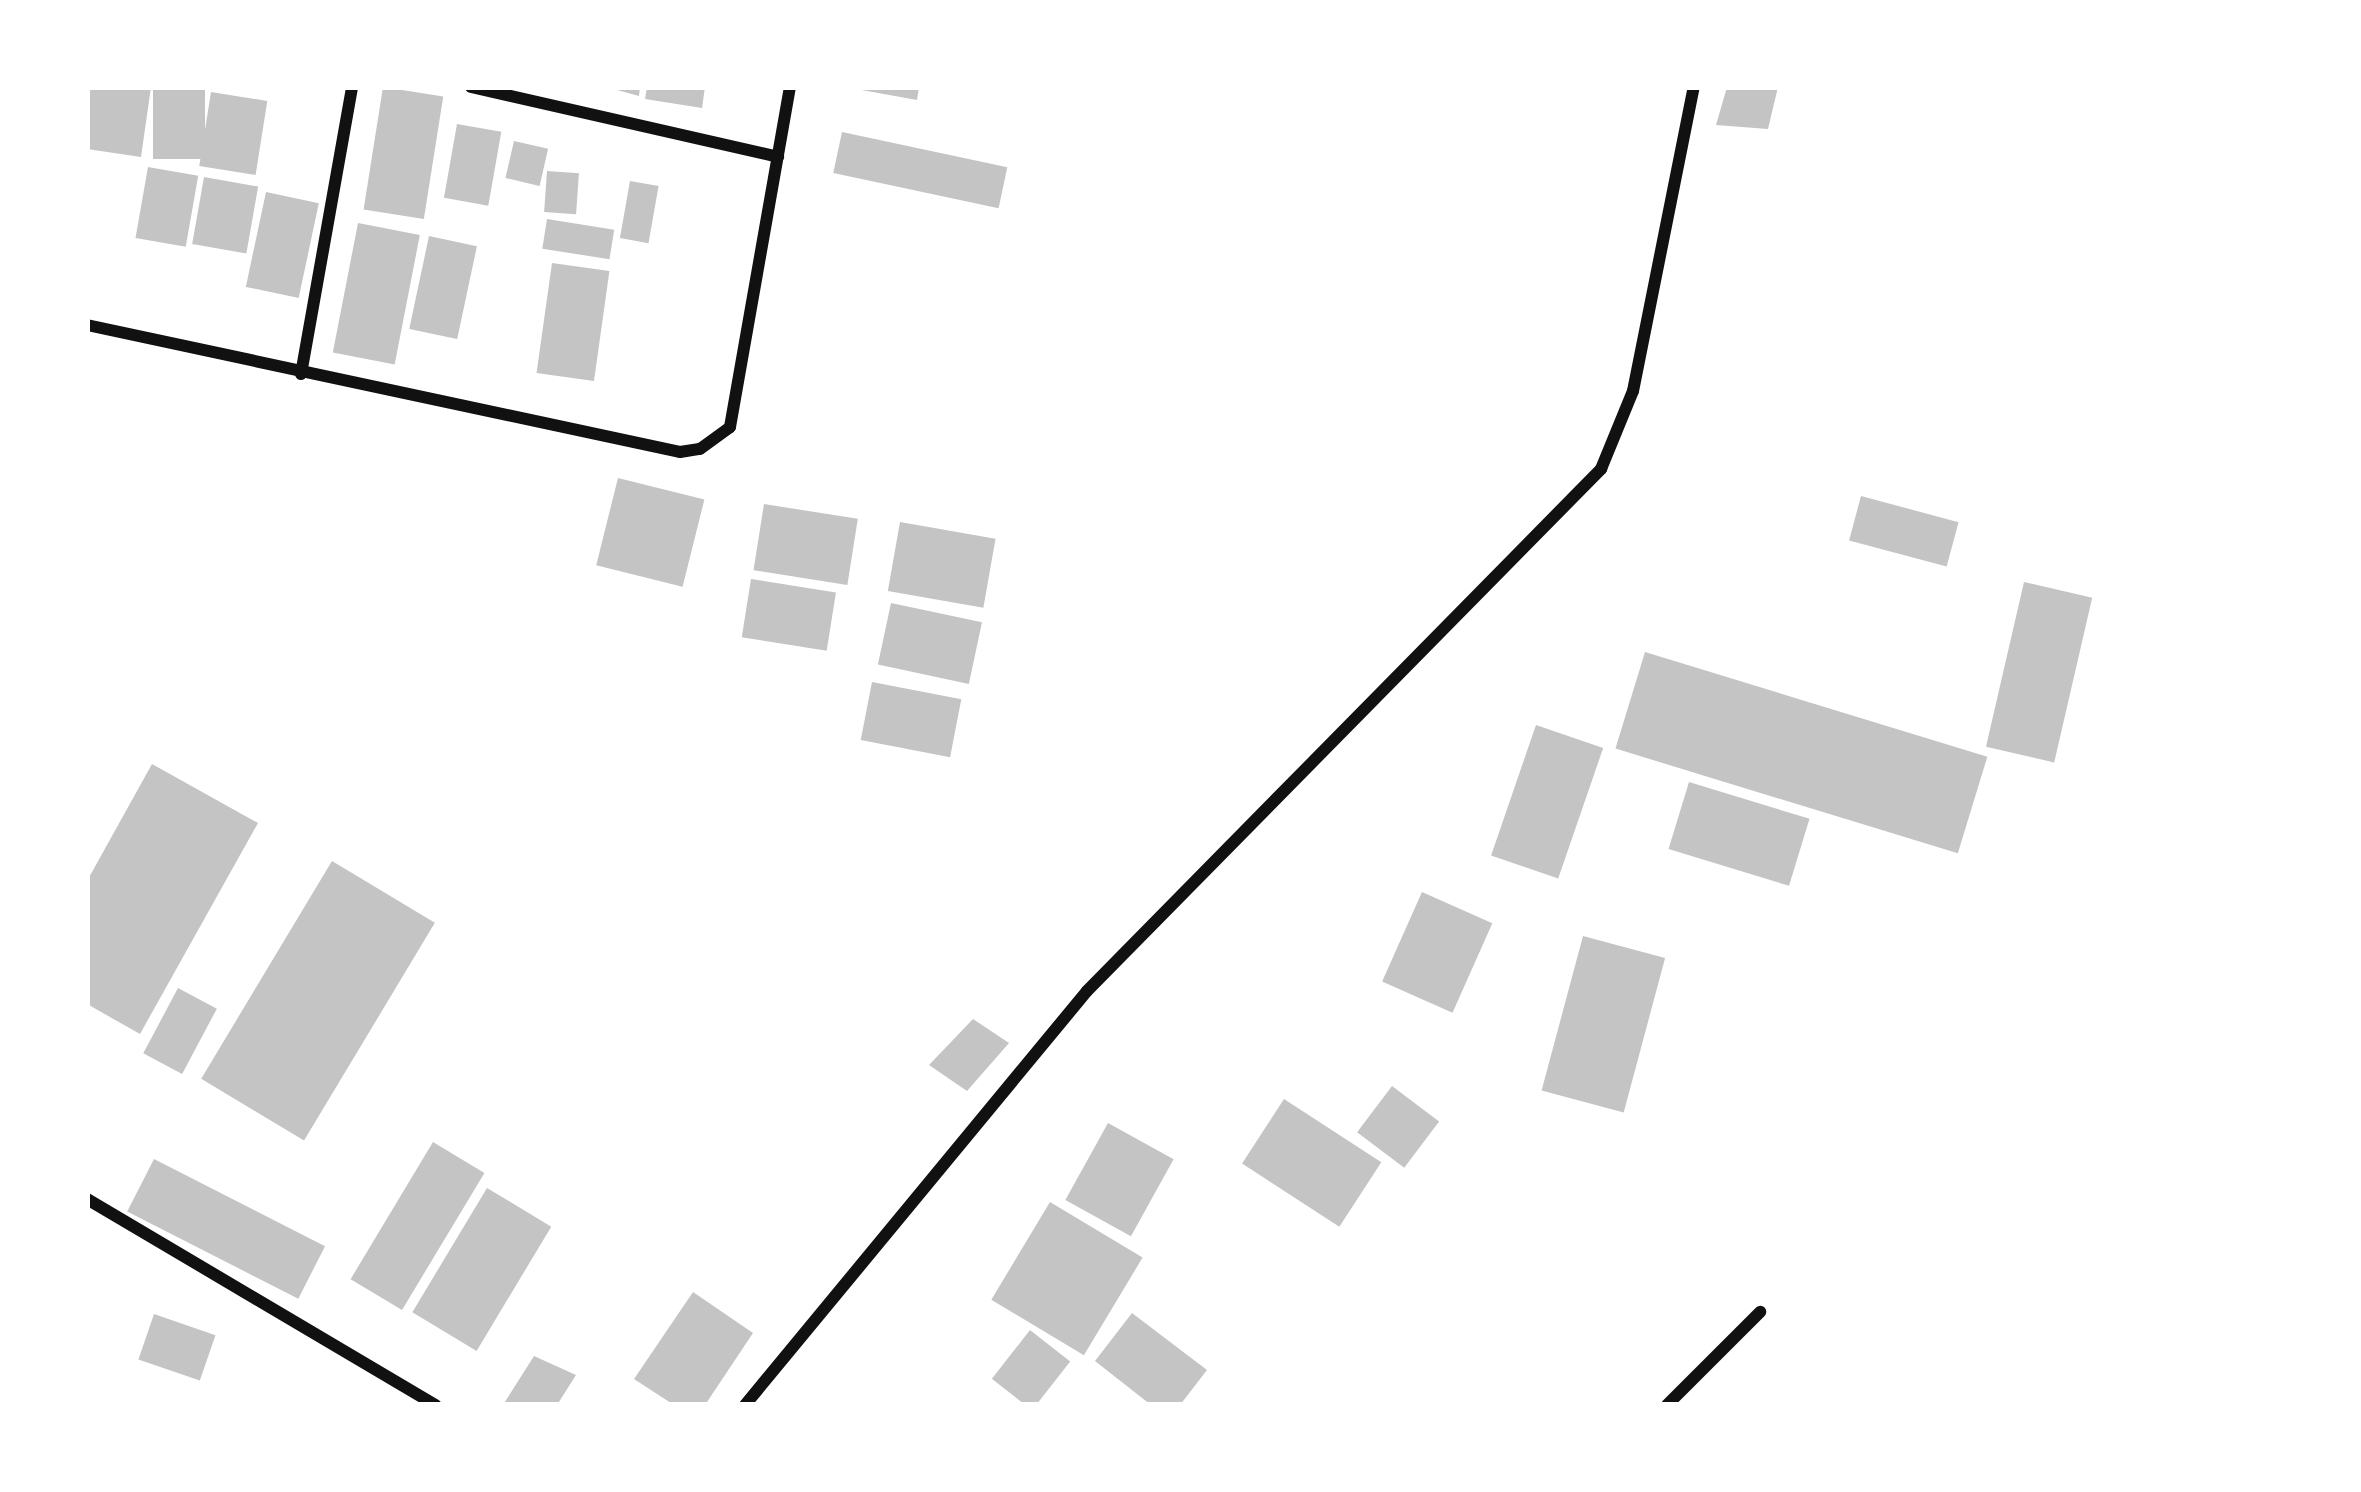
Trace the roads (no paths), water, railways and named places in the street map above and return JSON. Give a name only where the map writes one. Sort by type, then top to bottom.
[{"type":"street","points":[[301,374],[352,87]]},
{"type":"street","points":[[471,87],[778,157]]},
{"type":"street","points":[[87,325],[680,452],[719,440],[730,427],[790,87]]},
{"type":"street","points":[[746,1405],[1088,991],[1600,469],[1633,391],[1694,87]]},
{"type":"street","points":[[87,1199],[436,1405]]},
{"type":"street","points":[[1667,1405],[1760,1312]]}]
